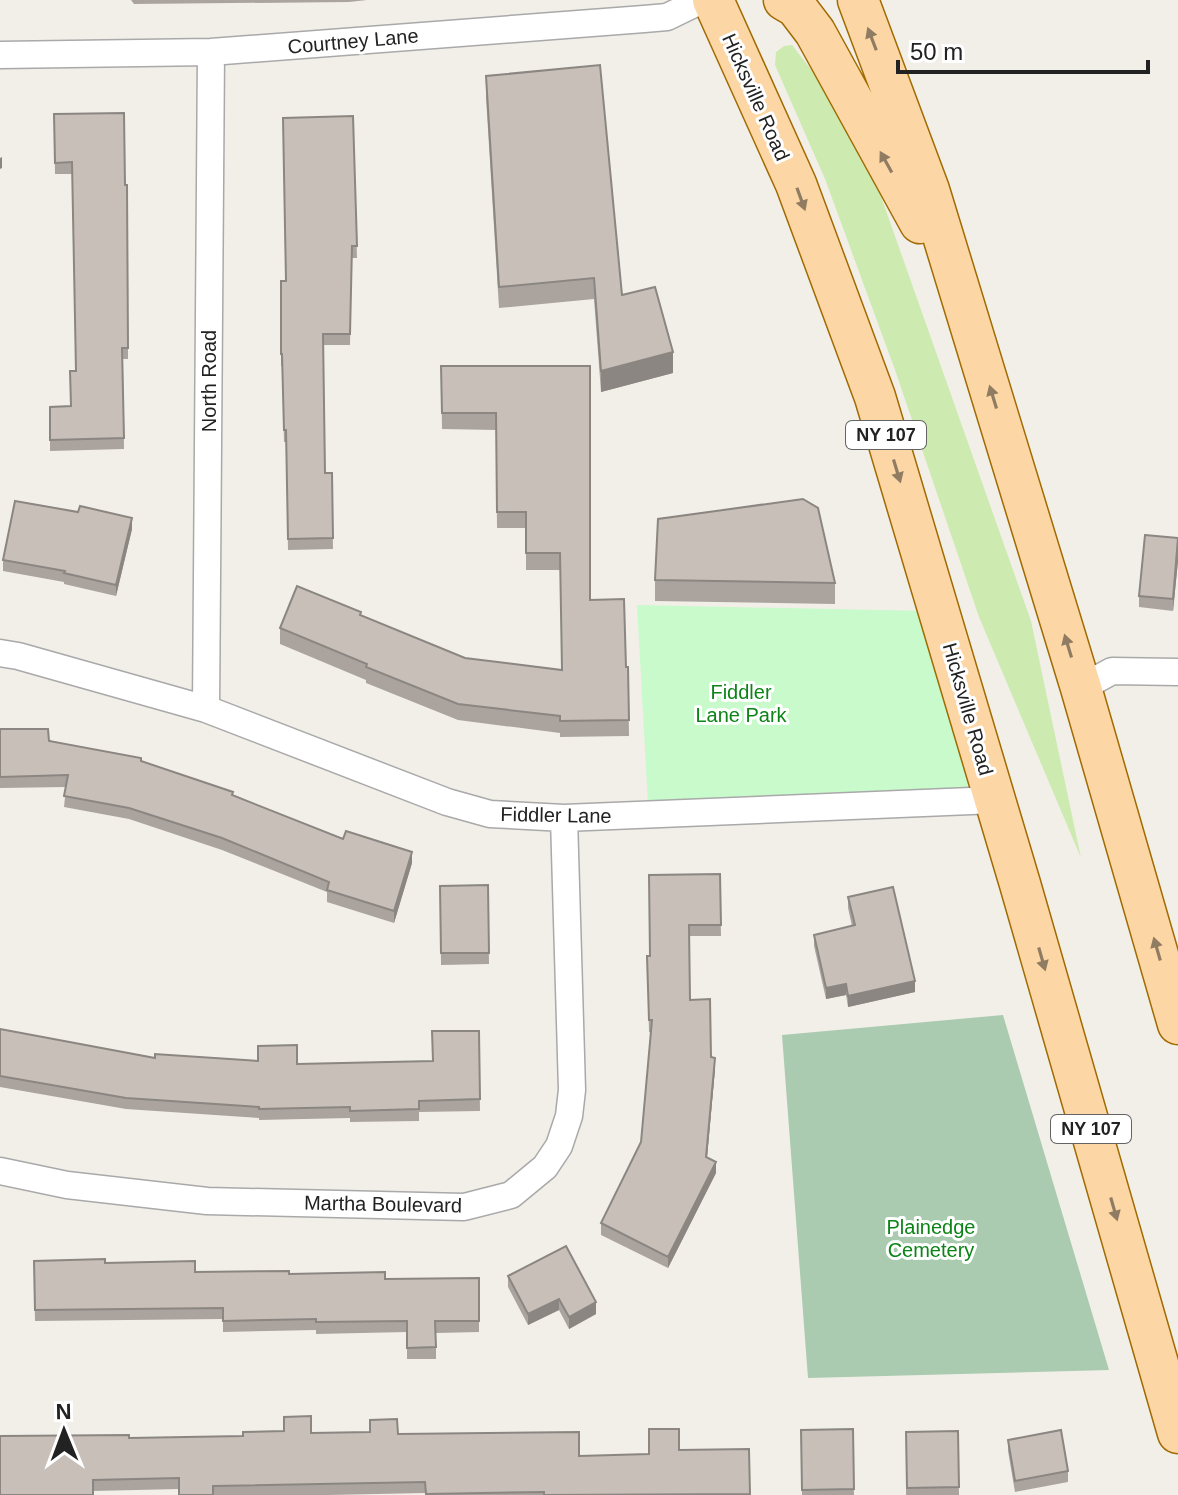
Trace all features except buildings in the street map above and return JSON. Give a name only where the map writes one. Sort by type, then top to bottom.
[{"type":"main road","name":"Hicksville Road","points":[[713,0],[796,184],[875,397],[1178,1433]]},
{"type":"main road","points":[[784,0],[796,7],[815,32],[964,304]]},
{"type":"main road","points":[[858,0],[929,190],[1081,688],[1178,1024]]},
{"type":"street","name":"Courtney Lane","points":[[0,55],[211,52],[667,17],[702,0]]},
{"type":"street","name":"North Road","points":[[206,709],[211,52]]},
{"type":"street","name":"Fiddler Lane","points":[[0,653],[206,709],[447,802],[490,814],[564,818],[995,800]]},
{"type":"street","points":[[1081,688],[1112,671],[1178,672]]},
{"type":"street","name":"Martha Boulevard","points":[[0,1171],[67,1185],[207,1201],[464,1207],[511,1195],[545,1167],[559,1146],[569,1116],[572,1090],[564,818]]},
{"type":"green space","points":[[792,45],[845,113],[872,171],[1031,621],[1081,858],[979,617],[895,370],[825,179],[775,65],[776,52]]},
{"type":"green space","name":"Fiddler Lane Park","points":[[637,605],[927,611],[981,788],[648,804]]},
{"type":"green space","name":"Plainedge Cemetery","points":[[1003,1015],[1109,1370],[808,1378],[782,1035]]}]
